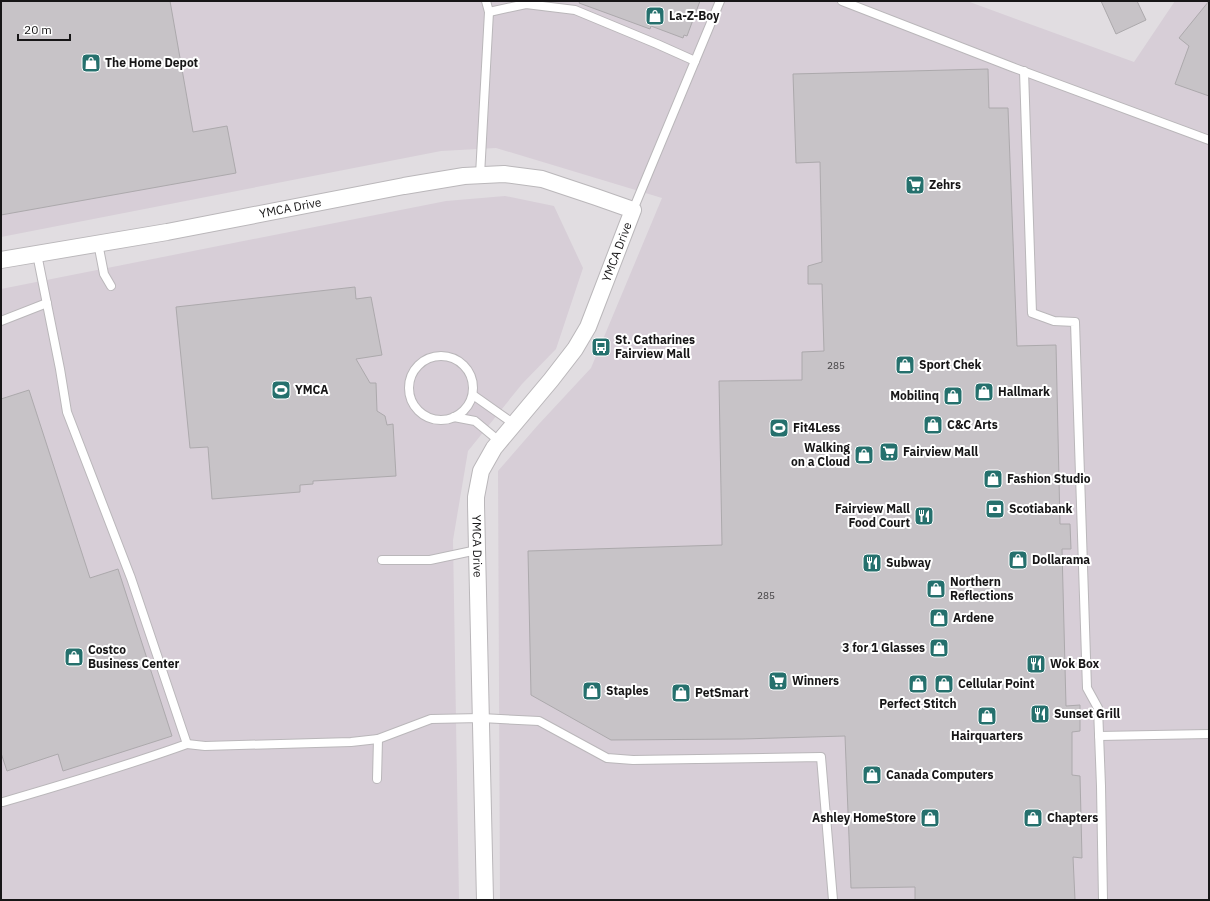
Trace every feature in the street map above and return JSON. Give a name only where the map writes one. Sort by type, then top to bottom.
[{"type":"street","name":"YMCA Drive","points":[[1,260],[167,232],[404,186],[464,176],[504,174],[542,179],[633,210],[588,327],[575,350],[499,441],[481,470],[476,497],[485,900]]},
{"type":"lane","points":[[480,175],[489,12],[486,1]]},
{"type":"lane","points":[[633,210],[720,1]]},
{"type":"lane","points":[[842,1],[1209,140]]},
{"type":"lane","points":[[489,12],[526,4],[575,10],[695,61]]},
{"type":"lane","points":[[1024,71],[1032,313],[1054,321],[1075,322],[1087,688],[1098,708],[1103,900]]},
{"type":"lane","points":[[98,243],[104,274],[111,286]]},
{"type":"lane","points":[[37,254],[67,412],[130,578],[187,744]]},
{"type":"lane","points":[[1,321],[47,303]]},
{"type":"lane","points":[[454,418],[463,412],[469,404],[473,395],[474,387],[472,378],[463,364],[455,358],[436,356],[427,359],[419,364],[409,381],[411,400],[416,409],[424,416],[433,419],[444,420],[454,418],[475,421],[499,441]]},
{"type":"lane","points":[[473,395],[514,424]]},
{"type":"lane","points":[[382,560],[430,560],[477,550]]},
{"type":"lane","points":[[3,802],[144,760],[187,744],[204,746],[351,742],[378,739],[431,719],[481,718],[539,721],[607,758],[633,760],[821,757],[833,900]]},
{"type":"lane","points":[[1099,736],[1209,734]]},
{"type":"lane","points":[[377,779],[378,739]]},
{"type":"shaded area","points":[[1,1],[967,1],[1134,62],[1175,1],[1209,1],[1209,900],[500,900],[498,471],[591,368],[662,198],[496,148],[441,151],[1,237]]},
{"type":"shaded area","points":[[505,196],[554,206],[583,268],[556,349],[522,384],[468,451],[453,540],[459,900],[1,900],[1,289],[446,201]]},
{"type":"building","name":"The Home Depot","points":[[1,1],[170,1],[193,132],[227,126],[236,173],[1,215]]},
{"type":"building","name":"La-Z-Boy","points":[[580,1],[700,1],[687,36],[684,35],[683,38],[651,26],[650,29],[579,3]]},
{"type":"building","points":[[1101,1],[1137,1],[1146,20],[1116,34]]},
{"type":"building","points":[[1209,1],[1209,96],[1175,84],[1189,46],[1179,38]]},
{"type":"building","name":"Fairview Mall","points":[[988,69],[989,108],[1008,108],[1017,346],[1056,345],[1060,524],[1070,524],[1071,549],[1062,549],[1066,706],[1080,705],[1080,731],[1072,732],[1072,775],[1080,776],[1082,858],[1073,857],[1075,900],[915,900],[915,887],[851,888],[845,736],[742,739],[611,740],[531,695],[528,551],[722,545],[719,381],[802,380],[802,352],[824,351],[822,284],[808,284],[808,266],[822,262],[820,162],[796,163],[793,74]]},
{"type":"building","name":"YMCA","points":[[355,287],[356,299],[371,297],[382,355],[356,359],[370,383],[376,383],[377,411],[385,416],[387,425],[393,424],[396,476],[313,481],[313,484],[300,485],[300,492],[212,499],[208,447],[190,448],[176,307]]},
{"type":"building","name":"Costco Business Center","points":[[29,390],[90,578],[118,569],[172,736],[63,771],[58,754],[7,771],[1,753],[1,399]]},
{"type":"place","name":"La-Z-Boy","points":[[655,16]]},
{"type":"place","name":"The Home Depot","points":[[91,63]]},
{"type":"place","name":"Zehrs","points":[[915,185]]},
{"type":"place","name":"St. Catharines Fairview Mall","points":[[601,347]]},
{"type":"place","name":"Sport Chek","points":[[905,365]]},
{"type":"place","name":"YMCA","points":[[281,390]]},
{"type":"place","name":"Hallmark","points":[[984,392]]},
{"type":"place","name":"Mobilinq","points":[[953,396]]},
{"type":"place","name":"C&C Arts","points":[[933,425]]},
{"type":"place","name":"Fit4Less","points":[[779,428]]},
{"type":"place","name":"Fairview Mall","points":[[889,452]]},
{"type":"place","name":"Walking on a Cloud","points":[[864,455]]},
{"type":"place","name":"Fashion Studio","points":[[993,479]]},
{"type":"place","name":"Scotiabank","points":[[995,509]]},
{"type":"place","name":"Fairview Mall Food Court","points":[[924,516]]},
{"type":"place","name":"Dollarama","points":[[1018,560]]},
{"type":"place","name":"Subway","points":[[872,563]]},
{"type":"place","name":"Northern Reflections","points":[[936,589]]},
{"type":"place","name":"Ardene","points":[[939,618]]},
{"type":"place","name":"3 for 1 Glasses","points":[[939,648]]},
{"type":"place","name":"Costco Business Center","points":[[74,657]]},
{"type":"place","name":"Wok Box","points":[[1036,664]]},
{"type":"place","name":"Winners","points":[[778,681]]},
{"type":"place","name":"Perfect Stitch","points":[[918,684]]},
{"type":"place","name":"Cellular Point","points":[[944,684]]},
{"type":"place","name":"Staples","points":[[592,691]]},
{"type":"place","name":"PetSmart","points":[[681,693]]},
{"type":"place","name":"Sunset Grill","points":[[1040,714]]},
{"type":"place","name":"Hairquarters","points":[[987,716]]},
{"type":"place","name":"Canada Computers","points":[[872,775]]},
{"type":"place","name":"Ashley HomeStore","points":[[930,818]]},
{"type":"place","name":"Chapters","points":[[1033,818]]}]
